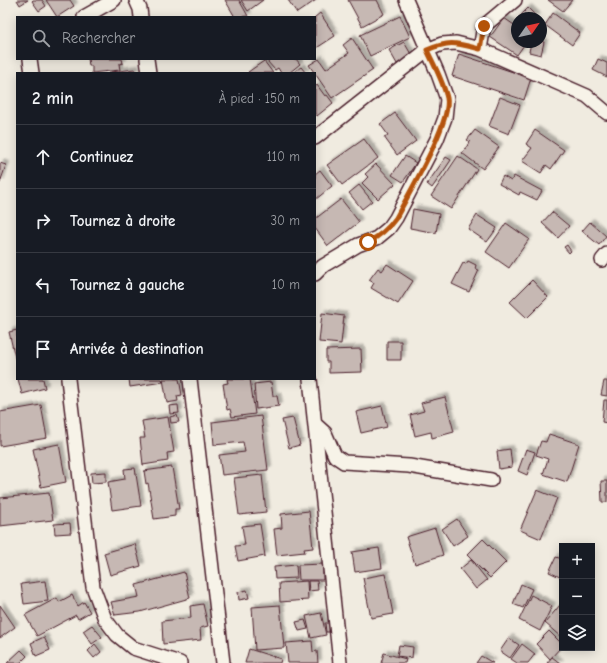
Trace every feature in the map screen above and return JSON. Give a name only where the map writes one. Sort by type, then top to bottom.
[{"type":"street","points":[[86,16],[114,0]]},
{"type":"street","points":[[136,0],[140,9],[141,16]]},
{"type":"street","points":[[316,273],[323,266],[358,246],[377,238],[389,228],[396,218],[437,139],[445,118],[447,99],[438,74],[406,0]]},
{"type":"street","points":[[480,49],[484,26],[515,0]]},
{"type":"street","points":[[316,137],[427,50],[442,44],[456,43],[480,49],[587,96],[607,112]]},
{"type":"street","points":[[30,60],[32,72]]},
{"type":"street","points":[[147,60],[149,72]]},
{"type":"street","points":[[68,380],[93,587],[105,619],[117,635],[133,648],[180,663]]},
{"type":"street","points":[[190,380],[223,663]]},
{"type":"street","points":[[310,380],[340,663]]},
{"type":"street","points":[[314,424],[325,432],[335,456],[344,462],[409,466],[491,480]]},
{"type":"building","points":[[17,0],[28,0],[20,5]]},
{"type":"building","points":[[42,0],[46,6],[39,11],[32,1]]},
{"type":"building","points":[[46,0],[70,0],[74,6],[56,16]]},
{"type":"building","points":[[225,0],[239,0],[248,16],[234,16]]},
{"type":"building","points":[[241,0],[263,0],[248,11]]},
{"type":"building","points":[[288,0],[316,0],[297,13]]},
{"type":"building","points":[[348,0],[377,0],[384,14],[362,26]]},
{"type":"building","points":[[548,0],[572,0],[563,11]]},
{"type":"building","points":[[528,8],[532,12],[524,12]]},
{"type":"building","points":[[320,13],[335,36],[316,48],[316,16]]},
{"type":"building","points":[[553,13],[580,33],[572,45],[547,26],[547,22]]},
{"type":"building","points":[[400,16],[410,37],[370,56],[360,35]]},
{"type":"building","points":[[504,18],[511,23],[511,48],[522,48],[517,55],[490,37]]},
{"type":"building","points":[[352,38],[373,70],[332,98],[316,75],[316,72],[314,72],[309,65],[319,59],[326,69],[349,53],[343,45]]},
{"type":"building","points":[[404,42],[412,56],[397,64],[389,50]]},
{"type":"building","points":[[530,48],[543,48],[541,55],[529,52]]},
{"type":"building","points":[[459,54],[531,78],[524,100],[452,76]]},
{"type":"building","points":[[598,59],[607,63],[607,77],[593,70]]},
{"type":"building","points":[[88,60],[122,60],[123,63],[119,64],[120,70],[101,72],[92,72],[92,66],[89,66]]},
{"type":"building","points":[[297,60],[300,64],[290,72],[280,72],[278,68],[275,70],[267,61]]},
{"type":"building","points":[[264,61],[272,72],[248,72]]},
{"type":"building","points":[[301,67],[305,72],[294,72]]},
{"type":"building","points":[[135,69],[136,72],[111,72]]},
{"type":"building","points":[[317,85],[325,96],[327,95],[333,103],[317,116],[316,114]]},
{"type":"building","points":[[500,97],[520,105],[509,134],[489,126]]},
{"type":"building","points":[[395,113],[416,141],[397,155],[384,137],[388,135],[380,124]]},
{"type":"building","points":[[475,130],[499,147],[483,169],[462,153],[470,142],[467,140]]},
{"type":"building","points":[[535,130],[564,150],[551,169],[546,165],[541,173],[522,161],[532,148],[526,144]]},
{"type":"building","points":[[364,139],[378,158],[342,185],[327,165]]},
{"type":"building","points":[[405,156],[416,163],[403,182],[392,175]]},
{"type":"building","points":[[458,156],[477,169],[451,209],[431,196]]},
{"type":"building","points":[[446,157],[451,160],[432,188],[427,184]]},
{"type":"building","points":[[0,163],[6,165],[0,183]]},
{"type":"building","points":[[376,164],[395,184],[378,199],[362,183],[368,177],[365,174]]},
{"type":"building","points":[[320,170],[332,186],[316,199],[316,173]]},
{"type":"building","points":[[503,176],[511,181],[514,176],[542,191],[537,200],[520,192],[519,195],[499,184]]},
{"type":"building","points":[[359,185],[372,201],[362,209],[349,193]]},
{"type":"building","points":[[341,199],[359,222],[328,246],[316,229],[316,218]]},
{"type":"building","points":[[413,209],[439,214],[436,233],[410,228]]},
{"type":"building","points":[[552,212],[569,226],[558,238],[542,223]]},
{"type":"building","points":[[477,215],[497,228],[487,242],[468,229]]},
{"type":"building","points":[[590,222],[606,236],[599,245],[582,231]]},
{"type":"building","points":[[506,223],[529,239],[509,268],[486,252]]},
{"type":"building","points":[[567,245],[571,251],[569,253],[564,247]]},
{"type":"building","points":[[468,261],[476,265],[475,269],[479,270],[469,292],[452,284],[463,263],[466,264]]},
{"type":"building","points":[[387,264],[413,281],[398,304],[371,288],[374,283],[369,280],[378,268],[382,271]]},
{"type":"building","points":[[532,280],[548,297],[527,318],[510,302]]},
{"type":"building","points":[[322,313],[344,316],[341,344],[319,342]]},
{"type":"building","points":[[16,330],[16,362],[9,332]]},
{"type":"building","points":[[387,341],[401,341],[401,360],[387,360]]},
{"type":"building","points":[[361,349],[362,372],[329,373],[329,362],[326,362],[326,350]]},
{"type":"building","points":[[18,380],[43,380],[45,388],[22,394]]},
{"type":"building","points":[[129,380],[162,380],[163,382],[130,387]]},
{"type":"building","points":[[163,380],[179,380],[182,395],[177,396],[178,401],[167,403]]},
{"type":"building","points":[[227,380],[250,380],[255,414],[232,417],[230,409],[227,410],[223,384],[228,383]]},
{"type":"building","points":[[604,381],[607,381],[607,396],[601,395]]},
{"type":"building","points":[[271,382],[273,396],[277,396],[279,406],[256,409],[254,384]]},
{"type":"building","points":[[445,397],[454,432],[432,438],[431,432],[415,436],[410,415],[424,411],[421,403]]},
{"type":"building","points":[[604,400],[607,400],[607,423],[602,422]]},
{"type":"building","points":[[41,405],[47,438],[0,446],[0,412]]},
{"type":"building","points":[[178,405],[179,413],[170,414],[169,406]]},
{"type":"building","points":[[382,406],[387,427],[361,433],[356,412]]},
{"type":"building","points":[[177,415],[179,422],[171,423],[170,417]]},
{"type":"building","points":[[261,416],[268,470],[222,475],[219,455],[245,452],[243,442],[214,445],[212,422]]},
{"type":"building","points":[[168,417],[174,452],[167,453],[168,461],[143,465],[140,438],[145,438],[142,421]]},
{"type":"building","points":[[293,418],[300,445],[289,448],[282,420]]},
{"type":"building","points":[[549,434],[579,444],[567,482],[543,474],[548,459],[536,455],[541,441],[546,442]]},
{"type":"building","points":[[59,444],[66,482],[41,487],[33,449]]},
{"type":"building","points":[[510,449],[512,467],[499,469],[497,451]]},
{"type":"building","points":[[526,449],[535,452],[527,475],[518,471]]},
{"type":"building","points":[[172,467],[179,509],[175,509],[175,516],[154,519],[148,483],[146,484],[144,471]]},
{"type":"building","points":[[135,468],[141,506],[112,510],[108,482],[125,479],[124,469]]},
{"type":"building","points":[[106,472],[106,482],[92,483],[91,473]]},
{"type":"building","points":[[262,475],[266,512],[239,515],[234,478]]},
{"type":"building","points":[[601,481],[607,481],[607,502],[602,502]]},
{"type":"building","points":[[537,490],[557,498],[541,539],[520,530]]},
{"type":"building","points":[[49,493],[53,520],[0,526],[0,498]]},
{"type":"building","points":[[309,511],[313,548],[304,549],[305,552],[277,555],[274,529],[282,528],[281,514]]},
{"type":"building","points":[[457,519],[468,536],[453,546],[442,529]]},
{"type":"building","points":[[70,523],[71,533],[55,534],[54,524]]},
{"type":"building","points":[[260,524],[265,556],[238,561],[235,546],[245,545],[242,526]]},
{"type":"building","points":[[435,528],[443,555],[415,564],[406,537]]},
{"type":"building","points":[[483,539],[506,562],[490,578],[467,555]]},
{"type":"building","points":[[135,544],[141,566],[110,575],[104,553]]},
{"type":"building","points":[[379,548],[382,568],[355,572],[352,552]]},
{"type":"building","points":[[556,557],[559,558],[559,577],[549,572]]},
{"type":"building","points":[[471,560],[487,580],[476,589],[460,569]]},
{"type":"building","points":[[323,564],[323,580],[299,580],[298,565]]},
{"type":"building","points":[[296,565],[297,578],[275,579],[274,567]]},
{"type":"building","points":[[184,572],[190,598],[140,612],[115,615],[111,602],[139,597],[136,585]]},
{"type":"building","points":[[385,574],[393,614],[371,618],[363,578]]},
{"type":"building","points":[[45,581],[48,601],[24,604],[21,584]]},
{"type":"building","points":[[307,581],[308,600],[280,602],[279,583]]},
{"type":"building","points":[[308,581],[317,581],[318,590],[309,591]]},
{"type":"building","points":[[521,584],[532,589],[523,608],[513,604]]},
{"type":"building","points":[[247,590],[249,598],[239,600],[238,592]]},
{"type":"building","points":[[72,595],[78,606],[84,602],[90,612],[78,619],[76,615],[37,636],[25,615],[57,598],[59,602]]},
{"type":"building","points":[[531,595],[552,606],[540,631],[519,620]]},
{"type":"building","points":[[203,604],[208,626],[200,628],[201,640],[163,644],[162,621],[191,618],[190,606]]},
{"type":"building","points":[[0,605],[15,627],[0,638]]},
{"type":"building","points":[[280,605],[284,648],[255,650],[252,607]]},
{"type":"building","points":[[559,606],[559,635],[545,623]]},
{"type":"building","points":[[321,613],[326,635],[311,638],[306,616]]},
{"type":"building","points":[[305,620],[308,629],[299,631],[296,622]]},
{"type":"building","points":[[325,623],[335,623],[335,632],[326,632]]},
{"type":"building","points":[[92,625],[102,637],[92,644],[83,631]]},
{"type":"building","points":[[549,631],[559,641],[559,649],[550,659],[536,644]]},
{"type":"building","points":[[44,637],[50,650],[36,656],[31,643]]},
{"type":"building","points":[[509,638],[519,645],[510,658],[500,651]]},
{"type":"building","points":[[312,641],[313,652],[317,651],[318,663],[288,663],[286,643]]},
{"type":"building","points":[[95,644],[101,652],[94,658],[88,651]]},
{"type":"building","points":[[522,644],[535,654],[528,663],[517,663],[511,659]]},
{"type":"building","points":[[399,645],[413,647],[412,658],[397,656]]},
{"type":"building","points":[[249,649],[281,659],[280,663],[245,663]]},
{"type":"building","points":[[21,650],[27,656],[20,663],[7,663]]},
{"type":"building","points":[[384,653],[406,659],[405,663],[381,663]]},
{"type":"building","points":[[481,656],[493,663],[476,663]]},
{"type":"building","points":[[552,657],[560,663],[547,663]]},
{"type":"route","points":[[368,242],[377,238],[389,228],[396,218],[437,139],[445,118],[447,99],[427,50],[442,44],[456,43],[480,49],[484,26]]}]
